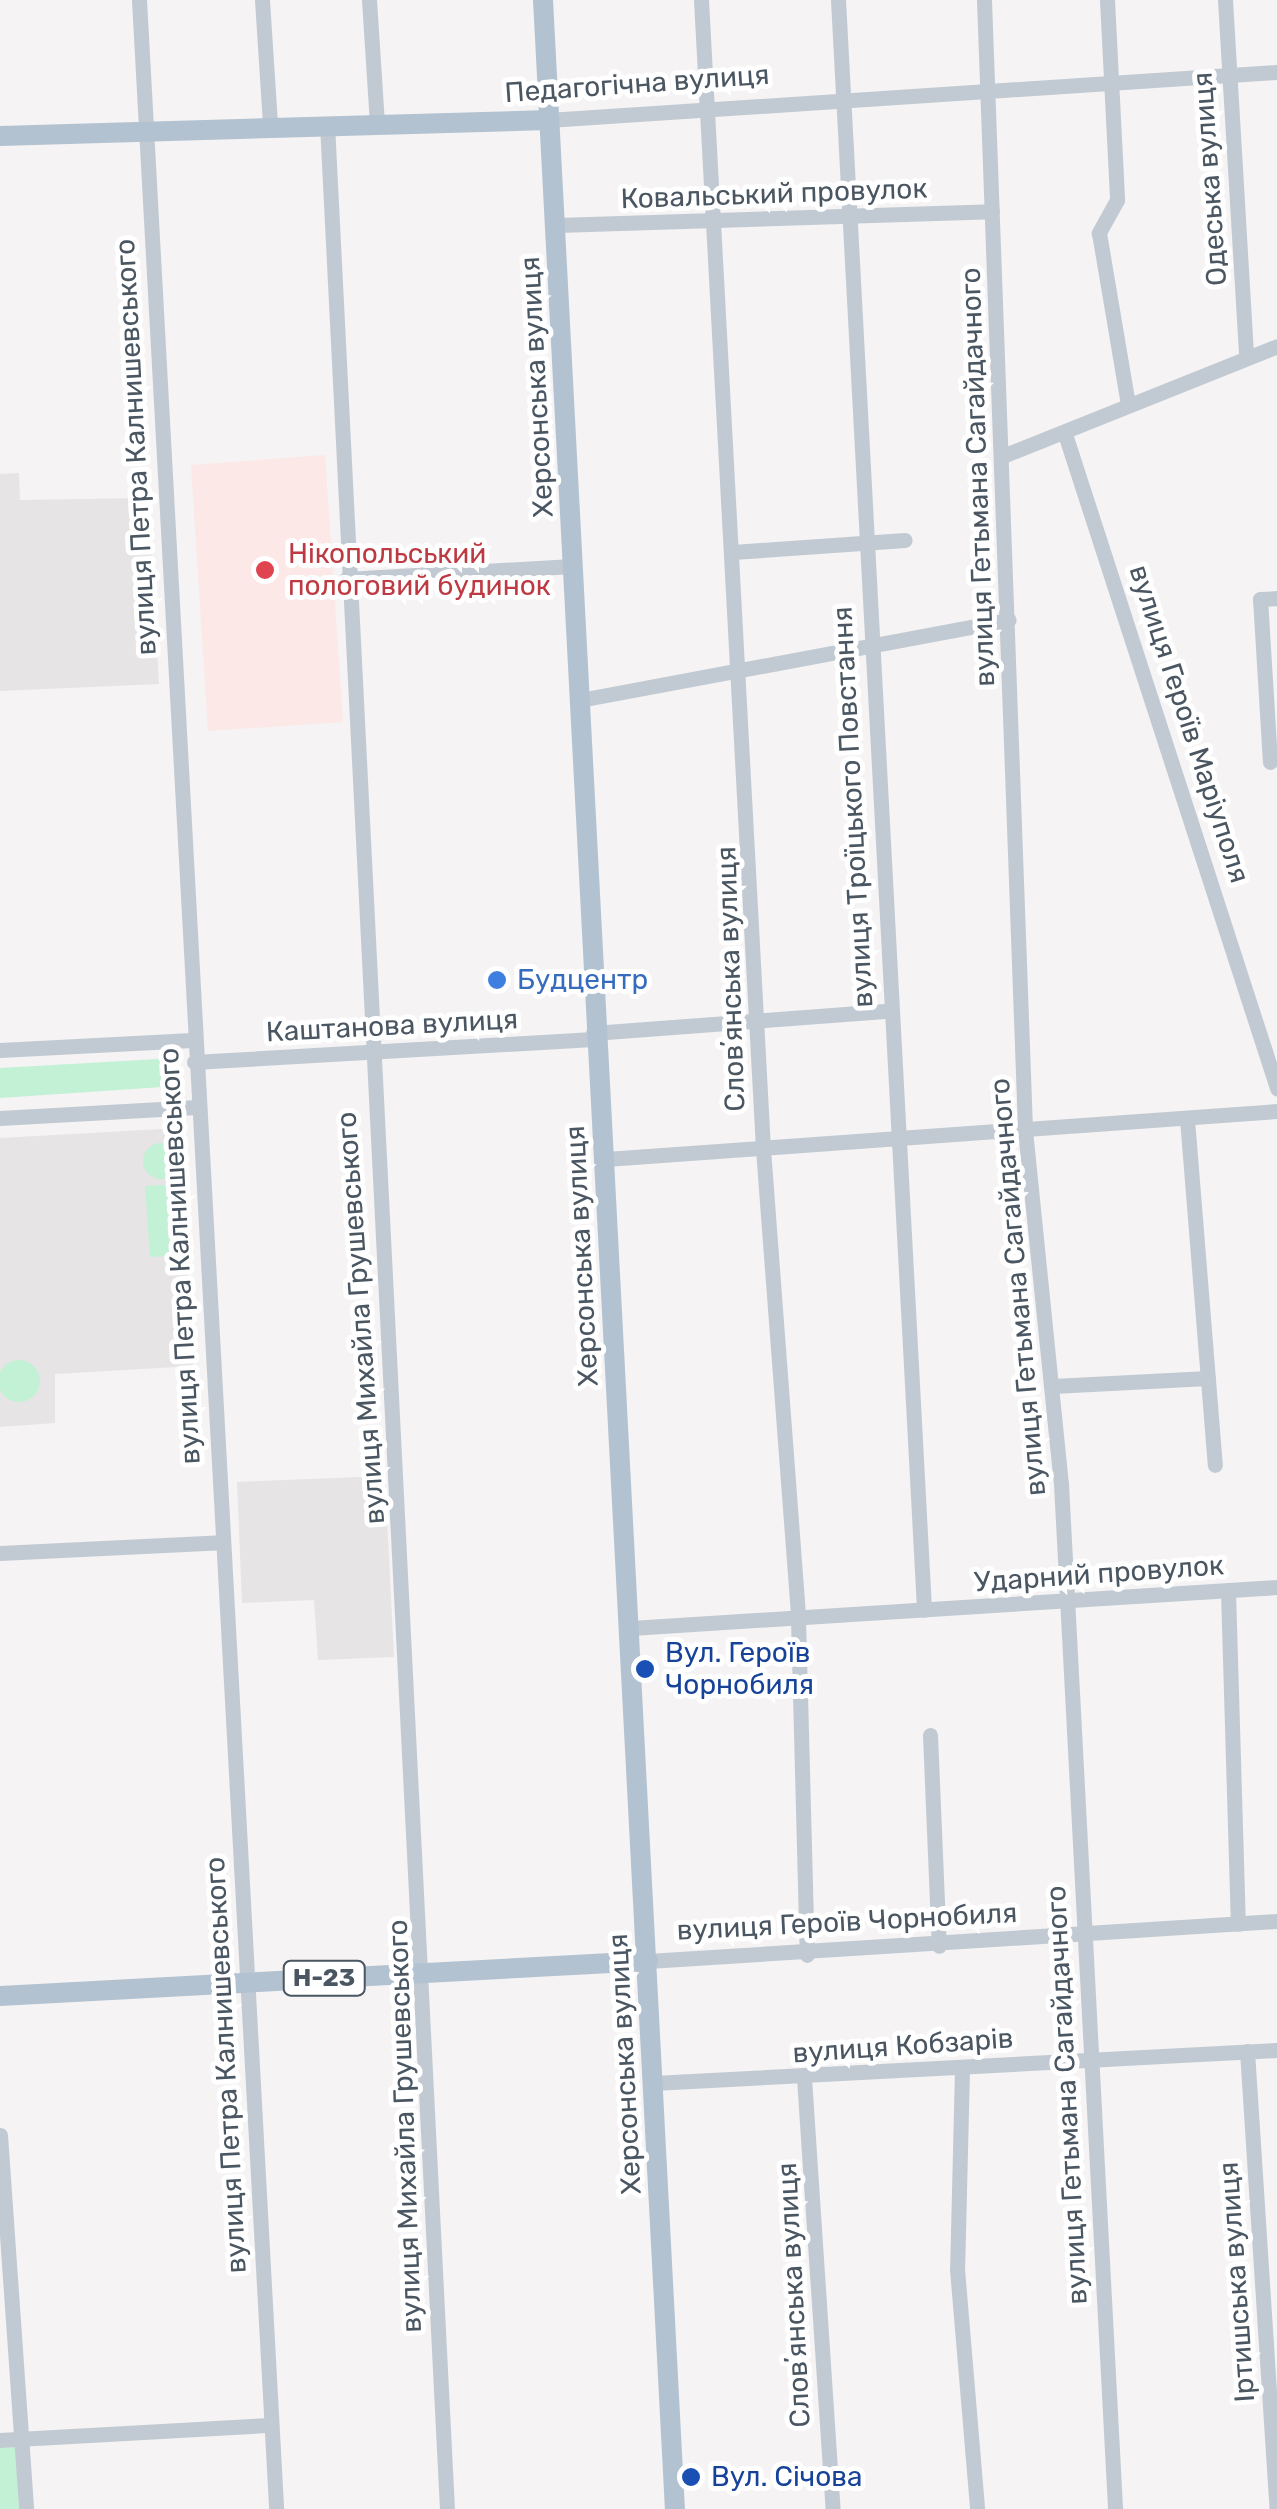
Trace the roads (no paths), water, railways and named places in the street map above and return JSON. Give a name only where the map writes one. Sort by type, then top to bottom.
[{"type":"main road","name":"Херсонська вулиця","points":[[542,0],[557,225],[593,1036],[606,1159],[675,2509]]},
{"type":"main road","name":"Педагогічна вулиця","points":[[0,136],[148,127],[548,120]]},
{"type":"main road","name":"вулиця Героїв Чорнобиля","points":[[0,1996],[648,1961]]},
{"type":"street","name":"вулиця Петра Калнишевського","points":[[139,0],[192,1040],[276,2509]]},
{"type":"street","points":[[262,0],[270,125]]},
{"type":"street","points":[[369,0],[377,123]]},
{"type":"street","name":"Словʼянська вулиця","points":[[702,0],[703,105],[741,671],[760,1016],[763,1148],[798,1618],[807,1955]]},
{"type":"street","name":"вулиця Троїцького Повстання","points":[[838,0],[888,1011],[924,1610]]},
{"type":"street","name":"вулиця Гетьмана Сагайдачного","points":[[984,0],[1005,455],[1024,1130],[1053,1386],[1082,1936],[1093,2056],[1115,2509]]},
{"type":"street","points":[[1107,0],[1116,200],[1098,234],[1128,405]]},
{"type":"street","name":"Одеська вулиця","points":[[1225,0],[1246,355]]},
{"type":"street","name":"Педагогічна вулиця","points":[[548,120],[703,105],[1112,85],[1277,72]]},
{"type":"street","name":"вулиця Михайла Грушевського","points":[[328,124],[370,1052],[426,1972],[447,2509]]},
{"type":"street","name":"Ковальський провулок","points":[[557,225],[710,225],[992,210]]},
{"type":"street","points":[[1005,455],[1065,434],[1246,355],[1277,346]]},
{"type":"street","name":"вулиця Героїв Маріуполя","points":[[1065,434],[1277,1088]]},
{"type":"street","points":[[733,552],[905,540]]},
{"type":"street","points":[[346,580],[572,566]]},
{"type":"street","points":[[1270,762],[1260,599],[1277,598]]},
{"type":"street","points":[[580,700],[1009,620]]},
{"type":"street","name":"Каштанова вулиця","points":[[194,1062],[593,1036],[760,1016],[888,1011]]},
{"type":"street","points":[[0,1050],[192,1040]]},
{"type":"street","points":[[0,1118],[198,1106]]},
{"type":"street","points":[[606,1159],[1277,1111]]},
{"type":"street","points":[[1187,1119],[1215,1465]]},
{"type":"street","points":[[1053,1386],[1208,1378]]},
{"type":"street","points":[[0,1553],[221,1542]]},
{"type":"street","name":"Ударний провулок","points":[[631,1628],[1277,1587]]},
{"type":"street","points":[[1228,1590],[1238,1924]]},
{"type":"street","points":[[930,1735],[940,1946]]},
{"type":"street","name":"вулиця Героїв Чорнобиля","points":[[648,1961],[807,1955],[1277,1921]]},
{"type":"street","name":"вулиця Кобзарів","points":[[653,2084],[962,2068],[1093,2056],[1277,2050]]},
{"type":"street","name":"Іртишська вулиця","points":[[1247,2052],[1277,2509]]},
{"type":"street","points":[[962,2068],[958,2269],[977,2509]]},
{"type":"street","name":"Словʼянська вулиця","points":[[804,2078],[833,2509]]},
{"type":"street","points":[[0,2136],[26,2509]]},
{"type":"street","points":[[0,2440],[271,2425]]},
{"type":"place","name":"Нікопольський пологовий будинок","points":[[265,570]]},
{"type":"place","name":"Будцентр","points":[[497,980]]},
{"type":"place","name":"Вул. Героїв Чорнобиля","points":[[645,1669]]},
{"type":"place","name":"Вул. Січова","points":[[691,2477]]}]
